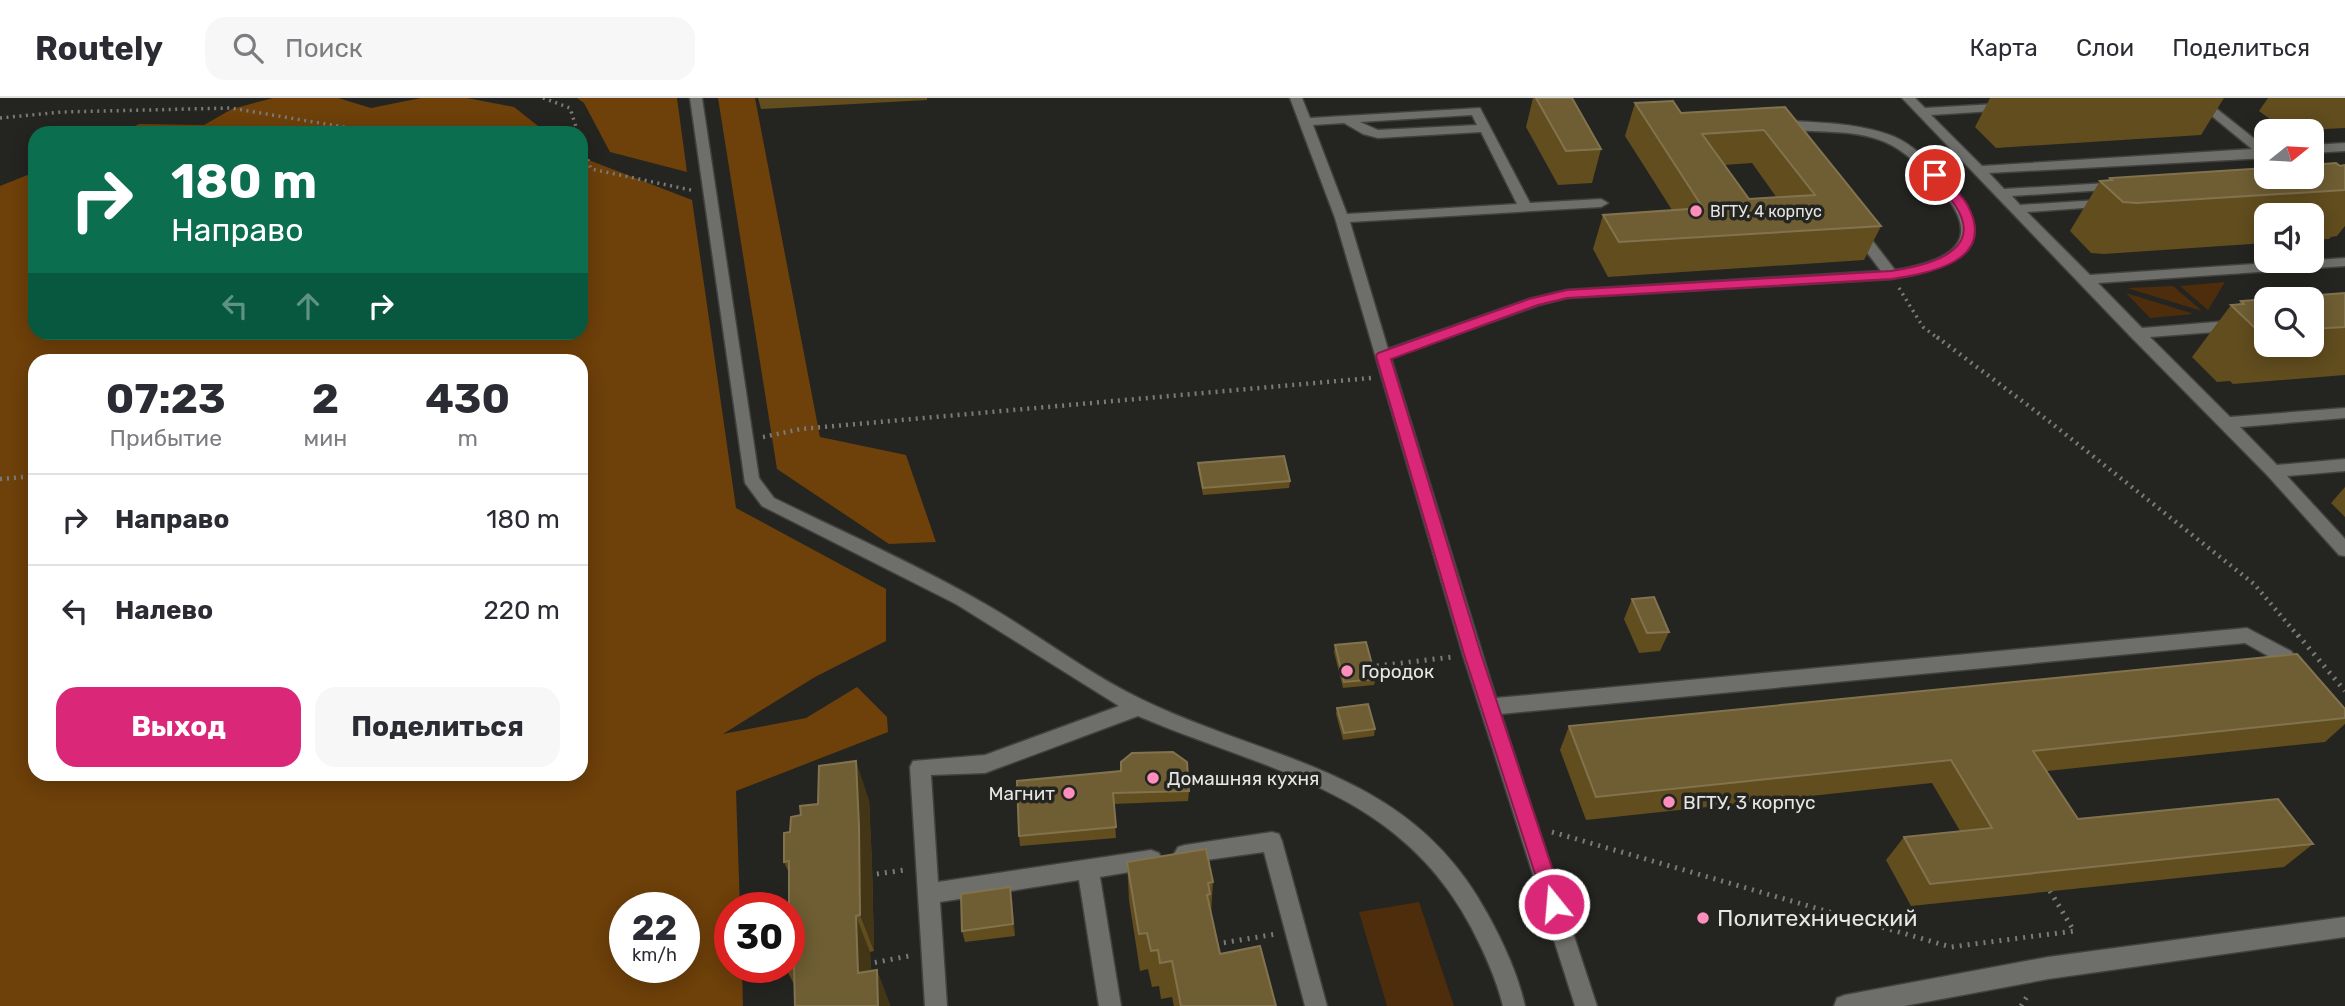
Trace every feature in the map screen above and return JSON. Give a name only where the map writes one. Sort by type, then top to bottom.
[{"type":"street","points":[[696,98],[751,479],[768,502],[962,599],[1139,707],[1328,780],[1380,807],[1423,842],[1454,876],[1479,916],[1511,989],[1514,1006]]},
{"type":"street","points":[[1296,98],[1342,218],[1489,707],[1586,1006]]},
{"type":"street","points":[[1908,98],[2135,333],[2273,471],[2345,550]]},
{"type":"street","points":[[2196,98],[2254,144]]},
{"type":"street","points":[[1922,112],[2017,106]]},
{"type":"street","points":[[1306,122],[1347,120],[1378,134],[1484,128],[1526,208]]},
{"type":"street","points":[[1383,356],[1534,302],[1567,294],[1891,275],[1924,270],[1945,263],[1965,246],[1969,226],[1962,205],[1922,160],[1891,140],[1855,130],[1778,128]]},
{"type":"street","points":[[2324,148],[2345,147]]},
{"type":"street","points":[[1978,170],[2254,154]]},
{"type":"street","points":[[2000,193],[2134,184]]},
{"type":"street","points":[[2015,209],[2124,201]]},
{"type":"street","points":[[1342,218],[1601,203]]},
{"type":"street","points":[[1850,221],[1891,275]]},
{"type":"street","points":[[2085,280],[2345,262]]},
{"type":"street","points":[[2135,333],[2254,324]]},
{"type":"street","points":[[2225,423],[2345,413]]},
{"type":"street","points":[[2273,471],[2345,465]]},
{"type":"street","points":[[1489,707],[2247,635],[2284,656],[2310,687]]},
{"type":"street","points":[[936,1006],[920,767],[985,764],[1139,707]]},
{"type":"street","points":[[928,894],[1272,841],[1316,1006]]},
{"type":"street","points":[[1088,869],[1110,1006]]},
{"type":"street","points":[[1844,1006],[2048,968],[2345,927]]},
{"type":"path","points":[[543,98],[570,108],[576,126]]},
{"type":"path","points":[[0,118],[62,112],[231,108],[338,126]]},
{"type":"path","points":[[588,161],[591,169]]},
{"type":"path","points":[[588,169],[709,193]]},
{"type":"path","points":[[1891,275],[1923,327],[2050,422],[2254,584],[2345,691]]},
{"type":"path","points":[[745,441],[801,429],[1389,376]]},
{"type":"path","points":[[0,479],[28,477]]},
{"type":"path","points":[[1530,828],[1951,947],[2074,931],[2050,891]]},
{"type":"path","points":[[864,876],[926,866]]},
{"type":"path","points":[[1204,946],[1297,931]]},
{"type":"path","points":[[866,965],[933,951]]},
{"type":"shaded area","points":[[273,98],[338,98],[371,108],[421,98],[467,98],[514,107],[538,126],[135,126],[204,125],[232,109]]},
{"type":"shaded area","points":[[577,98],[677,98],[687,172],[610,152],[584,103]]},
{"type":"shaded area","points":[[718,98],[755,98],[820,437],[906,455],[936,542],[889,544],[777,469]]},
{"type":"shaded area","points":[[588,160],[692,200],[736,508],[886,589],[886,641],[815,677],[723,734],[806,718],[857,687],[887,717],[888,732],[736,791],[739,892],[714,892],[714,983],[742,983],[743,1006],[0,1006],[0,186],[28,175],[28,340],[588,340]]},
{"type":"shaded area","points":[[2225,282],[2208,310],[2180,286]]},
{"type":"shaded area","points":[[2173,286],[2202,311],[2127,288]]},
{"type":"shaded area","points":[[2126,293],[2194,314],[2150,318]]},
{"type":"shaded area","points":[[1419,902],[1454,1006],[1387,1006],[1359,912]]},
{"type":"building","points":[[1536,98],[1572,98],[1601,149],[1566,151]]},
{"type":"building","points":[[1673,101],[1681,113],[1785,107],[1881,226],[1619,242],[1603,215],[1703,208],[1635,103]],"holes":[[[1764,130],[1815,195],[1749,199],[1702,134]]]},
{"type":"building","points":[[2324,164],[2345,165],[2345,190],[2137,203],[2123,202],[2100,181],[2112,180],[2110,178],[2254,169],[2254,189],[2324,189]]},
{"type":"building","points":[[2345,293],[2345,327],[2324,328],[2324,295]]},
{"type":"building","points":[[2254,300],[2254,327],[2231,305],[2244,304],[2241,301]]},
{"type":"building","points":[[1284,456],[1290,481],[1203,488],[1198,463]]},
{"type":"building","points":[[1654,597],[1669,632],[1647,633],[1632,599]]},
{"type":"building","points":[[1366,642],[1376,679],[1344,682],[1335,645]]},
{"type":"building","name":"ВГТУ, 3 корпус","points":[[2297,654],[2345,709],[2345,718],[2033,751],[2078,819],[2278,799],[2313,844],[1930,884],[1904,837],[1992,828],[1951,760],[1596,797],[1569,726]]},
{"type":"building","points":[[1368,704],[1375,729],[1344,733],[1337,708]]},
{"type":"building","points":[[1173,752],[1187,762],[1189,791],[1113,793],[1116,827],[1019,836],[1017,781],[1121,771],[1121,762],[1132,753]]},
{"type":"building","points":[[856,761],[860,915],[856,916],[858,973],[877,970],[878,1006],[795,1006],[794,983],[805,983],[805,892],[789,892],[789,861],[784,862],[784,833],[790,832],[791,817],[801,815],[800,806],[818,804],[819,766]]},
{"type":"building","points":[[1206,849],[1213,882],[1208,883],[1210,894],[1207,895],[1220,954],[1260,946],[1276,1006],[1181,1006],[1172,961],[1160,963],[1158,950],[1151,951],[1147,933],[1139,934],[1127,862]]},
{"type":"building","points":[[1010,887],[1013,924],[962,931],[961,894]]},
{"type":"place","name":"ВГТУ, 4 корпус","points":[[1696,211]]},
{"type":"place","name":"Городок","points":[[1347,671]]},
{"type":"place","name":"Домашняя кухня","points":[[1153,778]]},
{"type":"place","name":"Магнит","points":[[1069,793]]},
{"type":"place","name":"ВГТУ, 3 корпус","points":[[1669,802]]},
{"type":"place","name":"Политехнический","points":[[1703,918]]},
{"type":"route","points":[[1554,904],[1472,654],[1383,356],[1534,302],[1567,294],[1891,275],[1924,270],[1945,263],[1965,246],[1969,226],[1962,205],[1935,175]]}]
